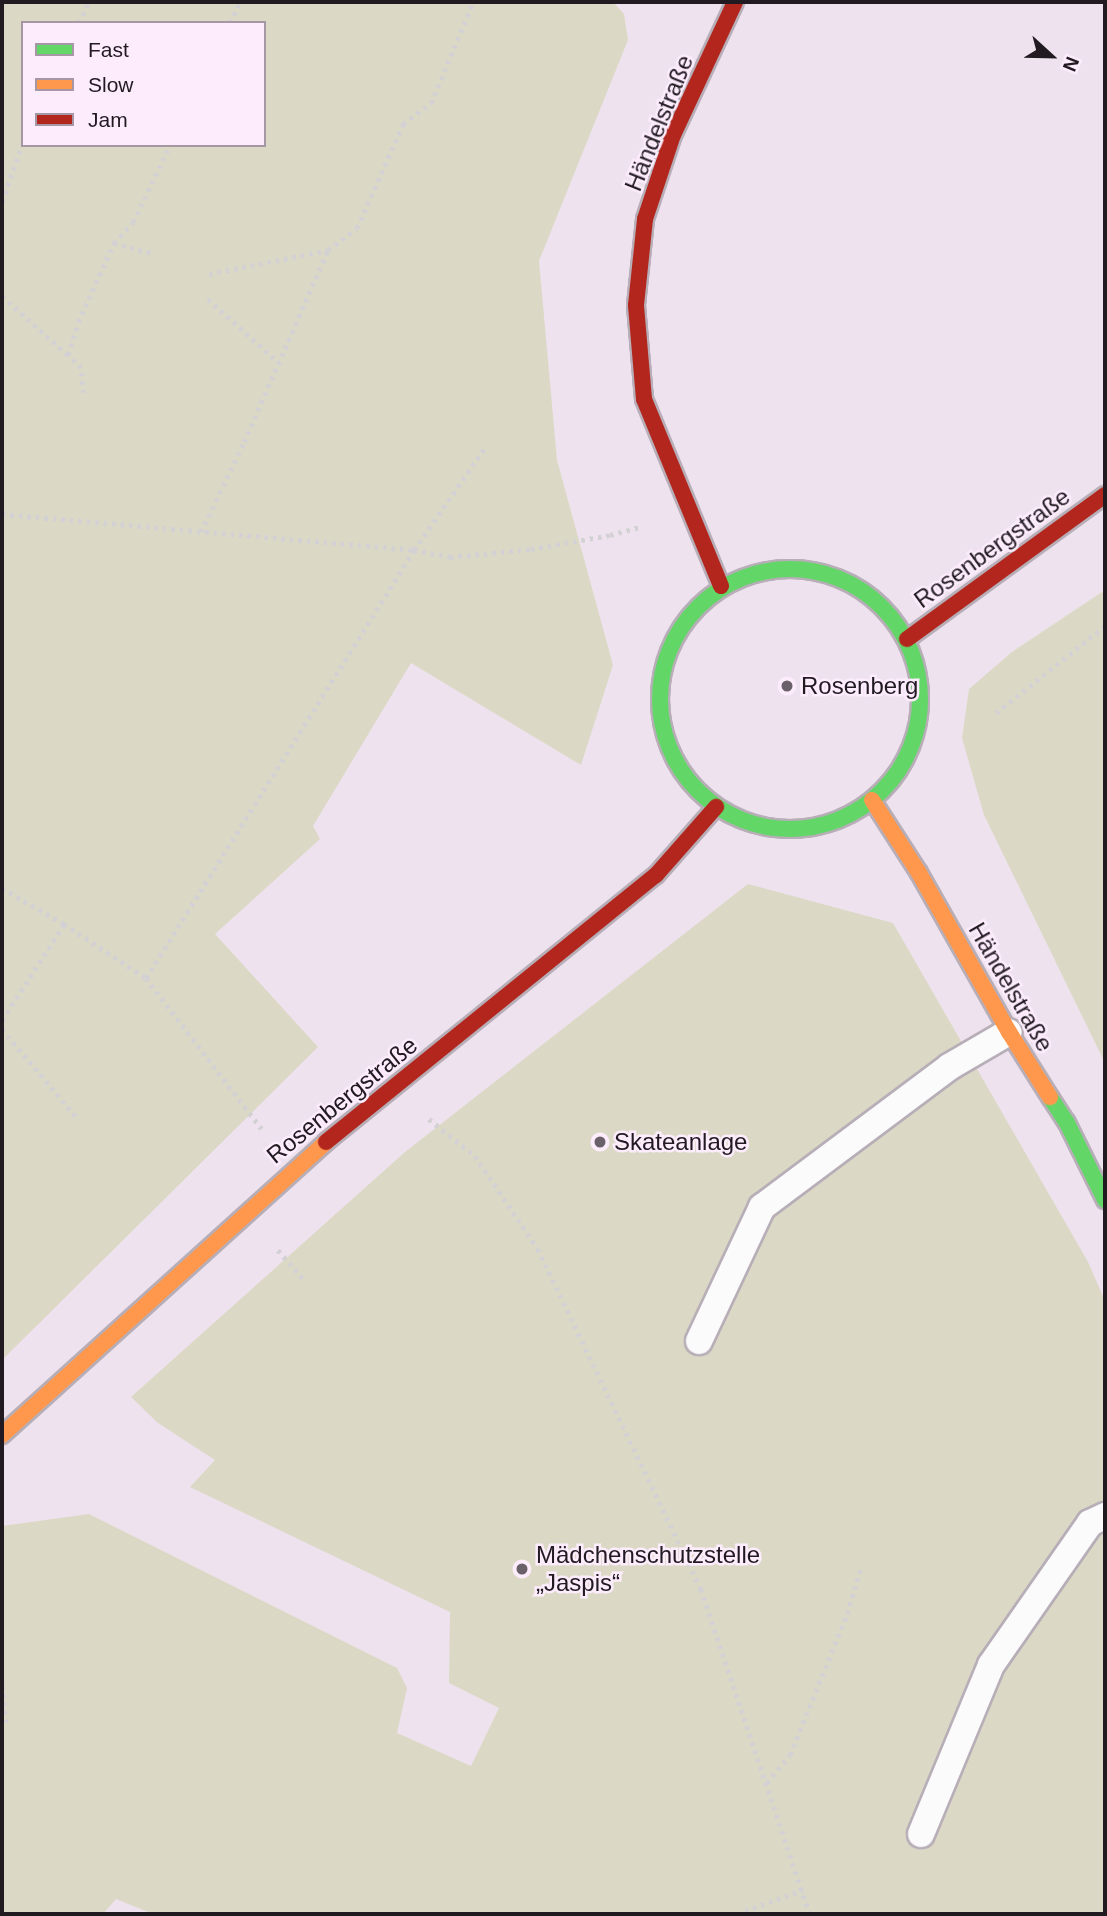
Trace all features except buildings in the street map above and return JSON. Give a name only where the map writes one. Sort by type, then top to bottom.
[{"type":"street","name":"Händelstraße","points":[[721,586],[644,399],[636,305],[645,219],[673,135],[736,2]]},
{"type":"street","name":"Rosenbergstraße","points":[[906,639],[1105,495]]},
{"type":"street","name":"Rosenbergstraße","points":[[771,568],[825,572],[873,597],[906,639],[920,682],[918,726],[901,767],[872,800],[835,821],[795,829],[754,825],[716,807],[683,775],[663,733],[659,687],[678,629],[721,586],[771,568]]},
{"type":"street","name":"Händelstraße","points":[[872,800],[919,873],[1009,1032],[1067,1123],[1105,1200]]},
{"type":"street","name":"Rosenbergstraße","points":[[2,1436],[296,1166],[656,876],[716,807]]},
{"type":"lane","points":[[699,1341],[762,1207],[949,1067],[1009,1032]]},
{"type":"lane","points":[[921,1834],[991,1665],[1090,1523],[1105,1516]]},
{"type":"path","points":[[80,21],[89,2]]},
{"type":"path","points":[[231,21],[240,2]]},
{"type":"path","points":[[209,274],[328,250],[357,228],[403,124],[430,103],[473,2]]},
{"type":"path","points":[[2,202],[21,147]]},
{"type":"path","points":[[68,355],[78,322],[114,243],[133,222],[169,147]]},
{"type":"path","points":[[114,243],[156,254]]},
{"type":"path","points":[[201,532],[244,442],[328,250]]},
{"type":"path","points":[[2,296],[81,368],[83,393]]},
{"type":"path","points":[[208,299],[278,362]]},
{"type":"path","points":[[146,978],[414,550],[484,449]]},
{"type":"path","points":[[2,514],[414,550],[450,557],[531,549],[610,535],[691,512]]},
{"type":"path","points":[[996,713],[1105,626]]},
{"type":"path","points":[[2,888],[64,924],[146,978],[249,1115],[296,1166]]},
{"type":"path","points":[[2,1020],[64,924]]},
{"type":"path","points":[[2,1029],[78,1119]]},
{"type":"path","points":[[463,1146],[475,1156],[538,1249],[701,1589],[810,1914]]},
{"type":"path","points":[[767,1784],[790,1755],[847,1614],[860,1570]]},
{"type":"path","points":[[2,1676],[6,1725]]},
{"type":"path","points":[[737,1914],[803,1890]]},
{"type":"shaded area","points":[[2,2],[613,2],[624,14],[628,40],[539,261],[557,460],[613,665],[581,765],[411,663],[313,826],[320,839],[215,934],[318,1047],[2,1360]]},
{"type":"shaded area","points":[[1105,590],[1105,1063],[984,815],[962,738],[969,689],[1012,652]]},
{"type":"shaded area","points":[[748,884],[893,923],[1088,1262],[1105,1301],[1105,1914],[153,1914],[116,1899],[103,1914],[2,1914],[2,1526],[89,1514],[397,1668],[407,1688],[397,1733],[471,1766],[499,1708],[449,1683],[450,1612],[190,1487],[215,1460],[158,1423],[131,1397],[405,1152]]},
{"type":"traffic: fast","points":[[790,569],[840,579],[862,591],[882,607],[898,627],[910,649],[920,699],[910,749],[898,771],[882,791],[862,807],[840,819],[790,829],[740,819],[718,807],[698,791],[682,771],[670,749],[660,699],[670,649],[682,627],[698,607],[718,591],[740,579],[790,569]]},
{"type":"traffic: fast","points":[[1050,1097],[1067,1123],[1105,1200]]},
{"type":"traffic: slow","points":[[872,800],[919,873],[1009,1032],[1050,1097]]},
{"type":"traffic: slow","points":[[2,1435],[326,1142]]},
{"type":"traffic: jam","points":[[721,586],[644,399],[636,305],[645,219],[673,135],[735,2]]},
{"type":"traffic: jam","points":[[907,639],[1105,495]]},
{"type":"traffic: jam","points":[[326,1142],[656,875],[716,807]]},
{"type":"place","name":"Rosenberg","points":[[787,686]]},
{"type":"place","name":"Skateanlage","points":[[600,1142]]},
{"type":"place","name":"Mädchenschutzstelle „Jaspis“","points":[[522,1569]]}]
